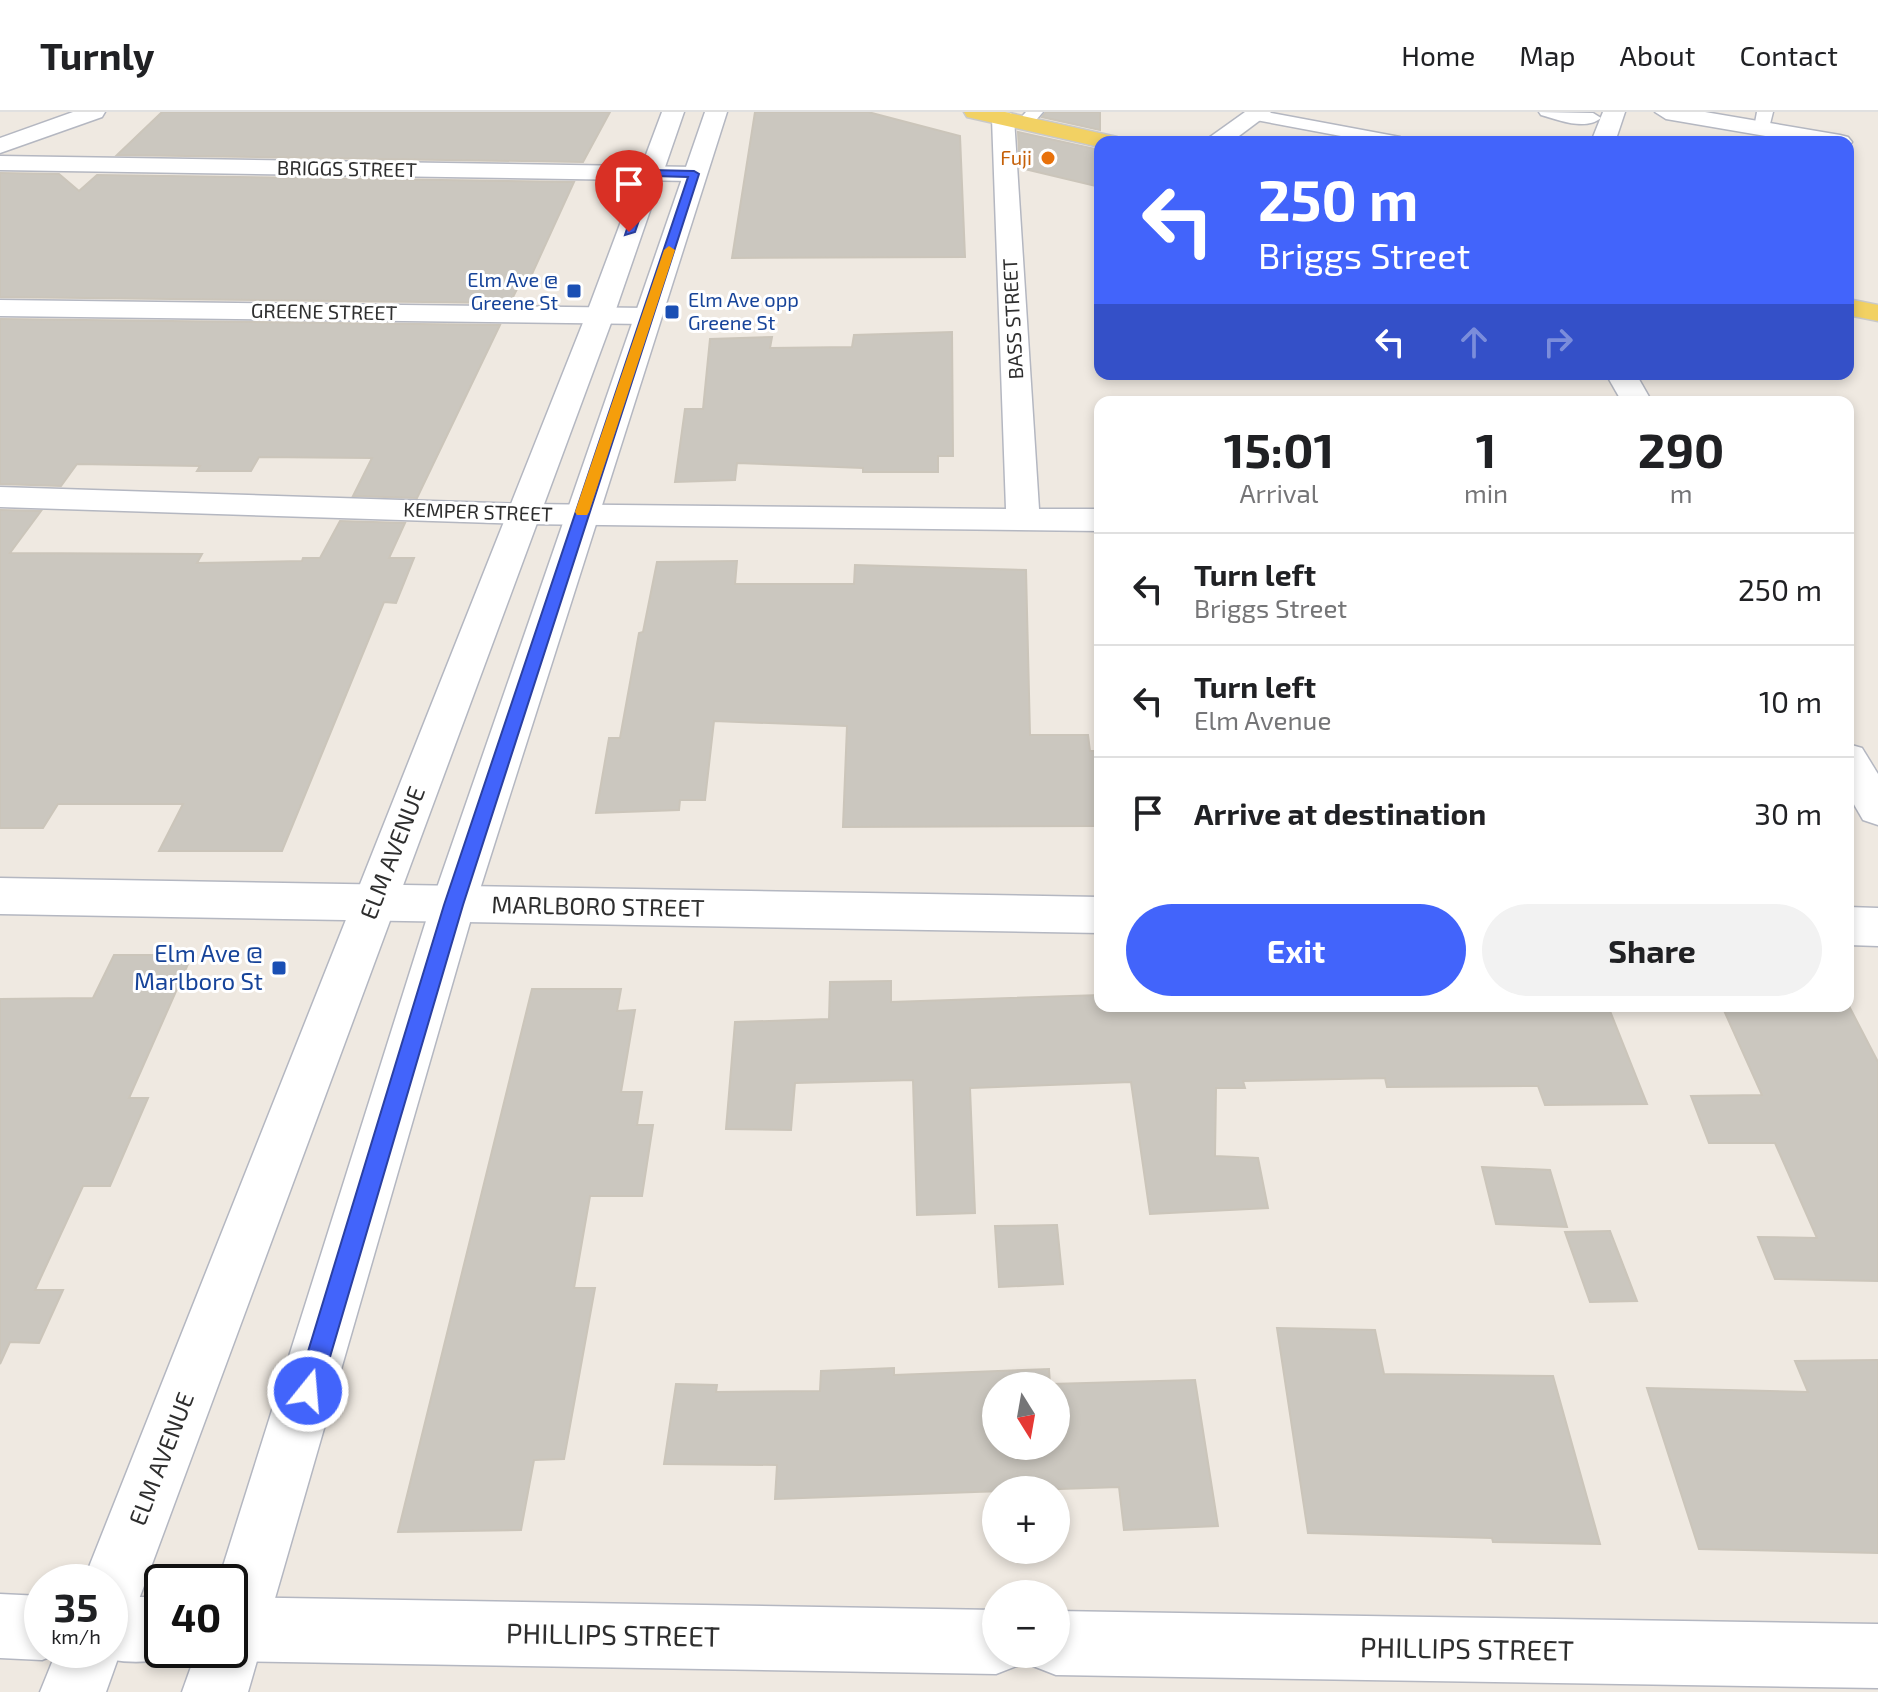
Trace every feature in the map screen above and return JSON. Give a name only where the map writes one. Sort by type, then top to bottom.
[{"type":"main road","points":[[1009,116],[1094,138]]},
{"type":"main road","points":[[1854,308],[1878,313]]},
{"type":"street","points":[[0,146],[94,112]]},
{"type":"street","name":"ELM AVENUE","points":[[121,1564],[600,315],[673,112]]},
{"type":"street","points":[[248,1583],[453,905],[716,112]]},
{"type":"street","points":[[1666,112],[1764,120],[1821,136]]},
{"type":"street","points":[[1224,136],[1258,114]]},
{"type":"street","name":"BASS STREET","points":[[1009,116],[1023,519]]},
{"type":"street","name":"BRIGGS STREET","points":[[0,163],[694,174]]},
{"type":"street","name":"GREENE STREET","points":[[0,308],[647,316]]},
{"type":"street","name":"KEMPER STREET","points":[[0,497],[522,514],[1094,520]]},
{"type":"street","points":[[1854,769],[1878,809]]},
{"type":"street","name":"MARLBORO STREET","points":[[0,896],[1094,915]]},
{"type":"street","points":[[1854,926],[1878,927]]},
{"type":"street","points":[[0,1626],[24,1627]]},
{"type":"street","name":"PHILLIPS STREET","points":[[248,1639],[982,1642]]},
{"type":"street","name":"PHILLIPS STREET","points":[[1070,1643],[1878,1656]]},
{"type":"street","points":[[73,1692],[82,1668]]},
{"type":"street","points":[[215,1692],[222,1668]]},
{"type":"lane","points":[[1547,112],[1605,124]]},
{"type":"lane","points":[[1575,112],[1605,124]]},
{"type":"lane","points":[[1258,114],[1370,136]]},
{"type":"building","points":[[162,112],[610,112],[583,162],[117,155]]},
{"type":"building","points":[[755,112],[868,112],[960,136],[965,257],[732,258]]},
{"type":"building","points":[[1046,112],[1100,112],[1100,130],[1042,117]]},
{"type":"building","points":[[1018,132],[1094,149],[1094,186],[1020,168]]},
{"type":"building","points":[[0,173],[59,174],[79,191],[97,175],[574,182],[527,285],[519,285],[510,303],[0,297]]},
{"type":"building","points":[[0,319],[500,325],[417,498],[353,496],[372,458],[259,457],[251,471],[197,471],[200,466],[77,464],[61,486],[0,484]]},
{"type":"building","points":[[952,332],[953,456],[938,456],[938,472],[863,472],[863,468],[737,463],[735,480],[675,482],[685,409],[703,409],[710,339],[772,337],[770,348],[852,347],[854,335]]},
{"type":"building","points":[[0,510],[41,511],[10,553],[202,554],[197,563],[320,558],[340,521],[405,523],[389,558],[414,558],[396,603],[384,602],[282,851],[159,851],[183,804],[58,804],[43,828],[0,828]]},
{"type":"building","points":[[737,561],[735,584],[854,584],[855,565],[1026,570],[1030,735],[1088,735],[1090,751],[1094,751],[1094,826],[843,827],[847,726],[714,721],[705,800],[680,800],[679,810],[596,813],[609,738],[620,738],[639,633],[643,632],[657,562]]},
{"type":"building","points":[[114,955],[192,955],[129,1098],[148,1098],[110,1186],[83,1186],[35,1290],[63,1290],[39,1343],[10,1342],[0,1364],[0,999],[93,998]]},
{"type":"building","points":[[891,981],[891,1002],[1094,995],[1094,1012],[1610,1012],[1647,1104],[1545,1105],[1538,1086],[1387,1087],[1385,1078],[1243,1081],[1245,1088],[1216,1088],[1215,1156],[1258,1158],[1268,1208],[1150,1214],[1131,1082],[970,1088],[975,1213],[917,1215],[913,1080],[795,1083],[791,1130],[726,1129],[735,1022],[829,1019],[830,982]]},
{"type":"building","points":[[532,989],[621,989],[617,1011],[635,1010],[621,1092],[642,1092],[637,1125],[653,1125],[642,1196],[590,1196],[574,1288],[595,1288],[564,1459],[534,1460],[521,1530],[398,1532]]},
{"type":"building","points":[[1725,1012],[1852,1012],[1878,1062],[1878,1281],[1775,1279],[1758,1237],[1817,1238],[1775,1143],[1709,1143],[1691,1096],[1762,1095]]},
{"type":"building","points":[[1482,1167],[1550,1170],[1567,1227],[1496,1224]]},
{"type":"building","points":[[1057,1225],[1063,1284],[999,1287],[995,1226]]},
{"type":"building","points":[[1610,1231],[1637,1301],[1590,1302],[1565,1232]]},
{"type":"building","points":[[1277,1328],[1375,1330],[1384,1374],[1553,1376],[1600,1544],[1308,1533]]},
{"type":"building","points":[[1878,1360],[1878,1553],[1699,1549],[1647,1388],[1808,1392],[1795,1361]]},
{"type":"building","points":[[894,1368],[894,1375],[1049,1369],[1049,1372],[982,1372],[982,1460],[1070,1460],[1070,1383],[1195,1380],[1218,1526],[1124,1530],[1119,1487],[1070,1489],[1070,1476],[982,1476],[982,1492],[775,1499],[777,1465],[664,1464],[676,1384],[717,1385],[716,1392],[820,1391],[821,1371]]},
{"type":"slow traffic","points":[[582,512],[669,250]]},
{"type":"place","name":"Fuji","points":[[1048,158]]},
{"type":"place","name":"Elm Ave @ Greene St","points":[[574,291]]},
{"type":"place","name":"Elm Ave opp Greene St","points":[[672,312]]},
{"type":"place","name":"Elm Ave @ Marlboro St","points":[[279,968]]},
{"type":"route","points":[[308,1391],[453,905],[694,174],[650,173],[629,232]]}]
